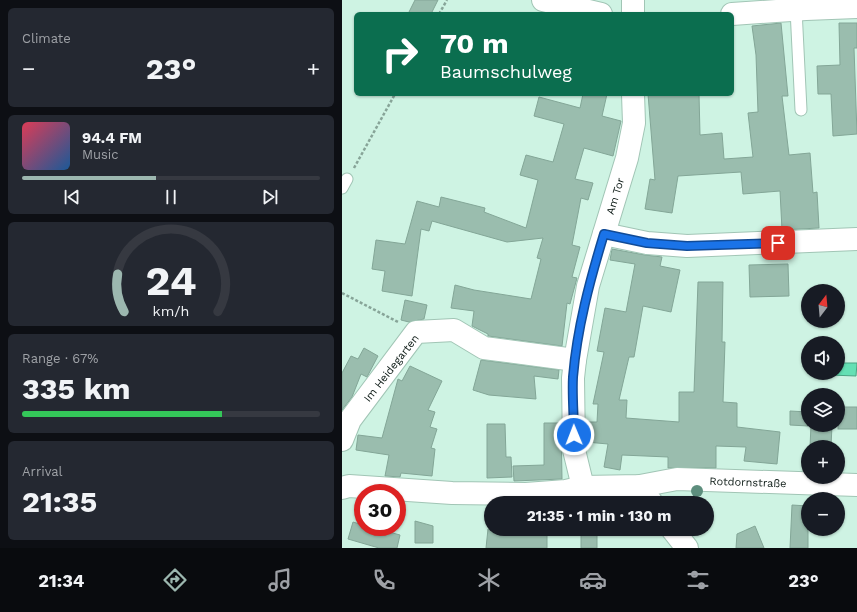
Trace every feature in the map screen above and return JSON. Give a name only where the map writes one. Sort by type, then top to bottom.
[{"type":"street","points":[[543,0],[593,12]]},
{"type":"street","points":[[633,0],[633,12]]},
{"type":"street","points":[[734,14],[796,9],[857,7]]},
{"type":"street","name":"Am Tor","points":[[583,487],[574,450],[573,378],[575,360],[588,286],[627,158],[634,122],[633,96]]},
{"type":"street","points":[[604,234],[647,243],[687,246],[857,239]]},
{"type":"street","name":"Im Heidegarten","points":[[342,440],[350,420],[416,332],[454,330],[484,348],[575,360]]},
{"type":"street","name":"Rotdornstraße","points":[[342,488],[349,486],[452,493],[526,494],[566,491],[583,487],[646,494],[677,479],[857,485]]},
{"type":"street","points":[[678,536],[687,548]]},
{"type":"lane","points":[[796,9],[802,110]]},
{"type":"path","points":[[440,12],[447,0]]},
{"type":"path","points":[[345,184],[394,96]]},
{"type":"path","points":[[342,293],[416,332]]},
{"type":"shaded area","points":[[845,363],[857,363],[856,376],[845,376]]},
{"type":"building","points":[[415,0],[438,0],[432,12],[409,12]]},
{"type":"building","points":[[781,23],[788,96],[782,96],[789,155],[810,153],[813,193],[817,192],[819,228],[782,230],[780,191],[743,194],[741,172],[678,176],[672,213],[645,209],[650,179],[655,180],[648,96],[699,96],[700,135],[722,133],[724,159],[753,157],[748,113],[758,112],[756,55],[752,26]]},
{"type":"building","points":[[839,23],[857,23],[857,48],[854,48],[857,134],[833,136],[831,94],[818,94],[817,66],[840,65]]},
{"type":"building","points":[[583,96],[607,96],[602,116],[621,121],[613,156],[584,148],[575,179],[593,183],[588,200],[581,198],[572,245],[580,247],[572,277],[577,278],[570,304],[567,303],[562,346],[488,336],[488,334],[472,326],[474,311],[451,308],[455,285],[474,290],[531,299],[541,259],[537,258],[543,238],[507,242],[432,221],[429,231],[421,229],[412,296],[382,291],[385,271],[372,269],[376,240],[405,244],[417,201],[439,207],[441,197],[485,208],[484,212],[526,228],[538,180],[520,175],[526,155],[553,162],[564,124],[534,116],[539,97],[580,108]]},
{"type":"building","points":[[612,249],[662,257],[660,266],[680,270],[671,312],[643,306],[634,357],[629,357],[619,400],[627,400],[626,418],[679,422],[679,392],[694,392],[698,282],[723,282],[722,342],[725,342],[723,402],[737,403],[737,427],[780,432],[777,464],[744,461],[746,447],[716,446],[716,468],[668,468],[668,457],[622,455],[620,470],[604,467],[608,444],[586,442],[586,422],[597,422],[598,404],[593,404],[604,352],[597,351],[605,308],[626,312],[635,264],[610,260]]},
{"type":"building","points":[[788,264],[789,296],[750,297],[749,265]]},
{"type":"building","points":[[405,300],[427,305],[424,319],[409,322],[401,320]]},
{"type":"building","points":[[364,348],[378,356],[367,377],[361,374],[352,397],[342,410],[342,373],[351,356],[358,359]]},
{"type":"building","points":[[481,360],[559,370],[558,379],[534,376],[536,399],[489,395],[473,390]]},
{"type":"building","points":[[410,366],[442,381],[428,410],[435,412],[430,427],[437,429],[431,448],[435,449],[432,476],[401,473],[400,477],[385,476],[389,455],[356,450],[358,435],[382,438],[398,379],[402,381]]},
{"type":"building","points":[[845,407],[857,407],[857,429],[845,429]]},
{"type":"building","points":[[790,411],[801,412],[801,426],[790,425]]},
{"type":"building","points":[[544,423],[561,423],[562,479],[514,481],[513,466],[544,465]]},
{"type":"building","points":[[487,424],[505,424],[506,457],[511,457],[512,477],[487,478]]},
{"type":"building","points":[[811,432],[832,432],[831,440],[810,440]]},
{"type":"building","points":[[792,505],[801,506],[801,536],[808,536],[808,548],[790,548]]},
{"type":"building","points":[[415,521],[433,526],[433,543],[415,543]]},
{"type":"building","points":[[353,522],[354,536],[400,536],[397,548],[379,548],[348,539]]},
{"type":"building","points":[[755,526],[764,548],[736,548],[737,534]]},
{"type":"building","points":[[487,536],[547,536],[547,548],[486,548]]},
{"type":"building","points":[[581,536],[597,536],[597,548],[581,548]]},
{"type":"route","points":[[574,435],[573,378],[577,347],[588,286],[604,234],[647,243],[687,246],[778,243]]}]
